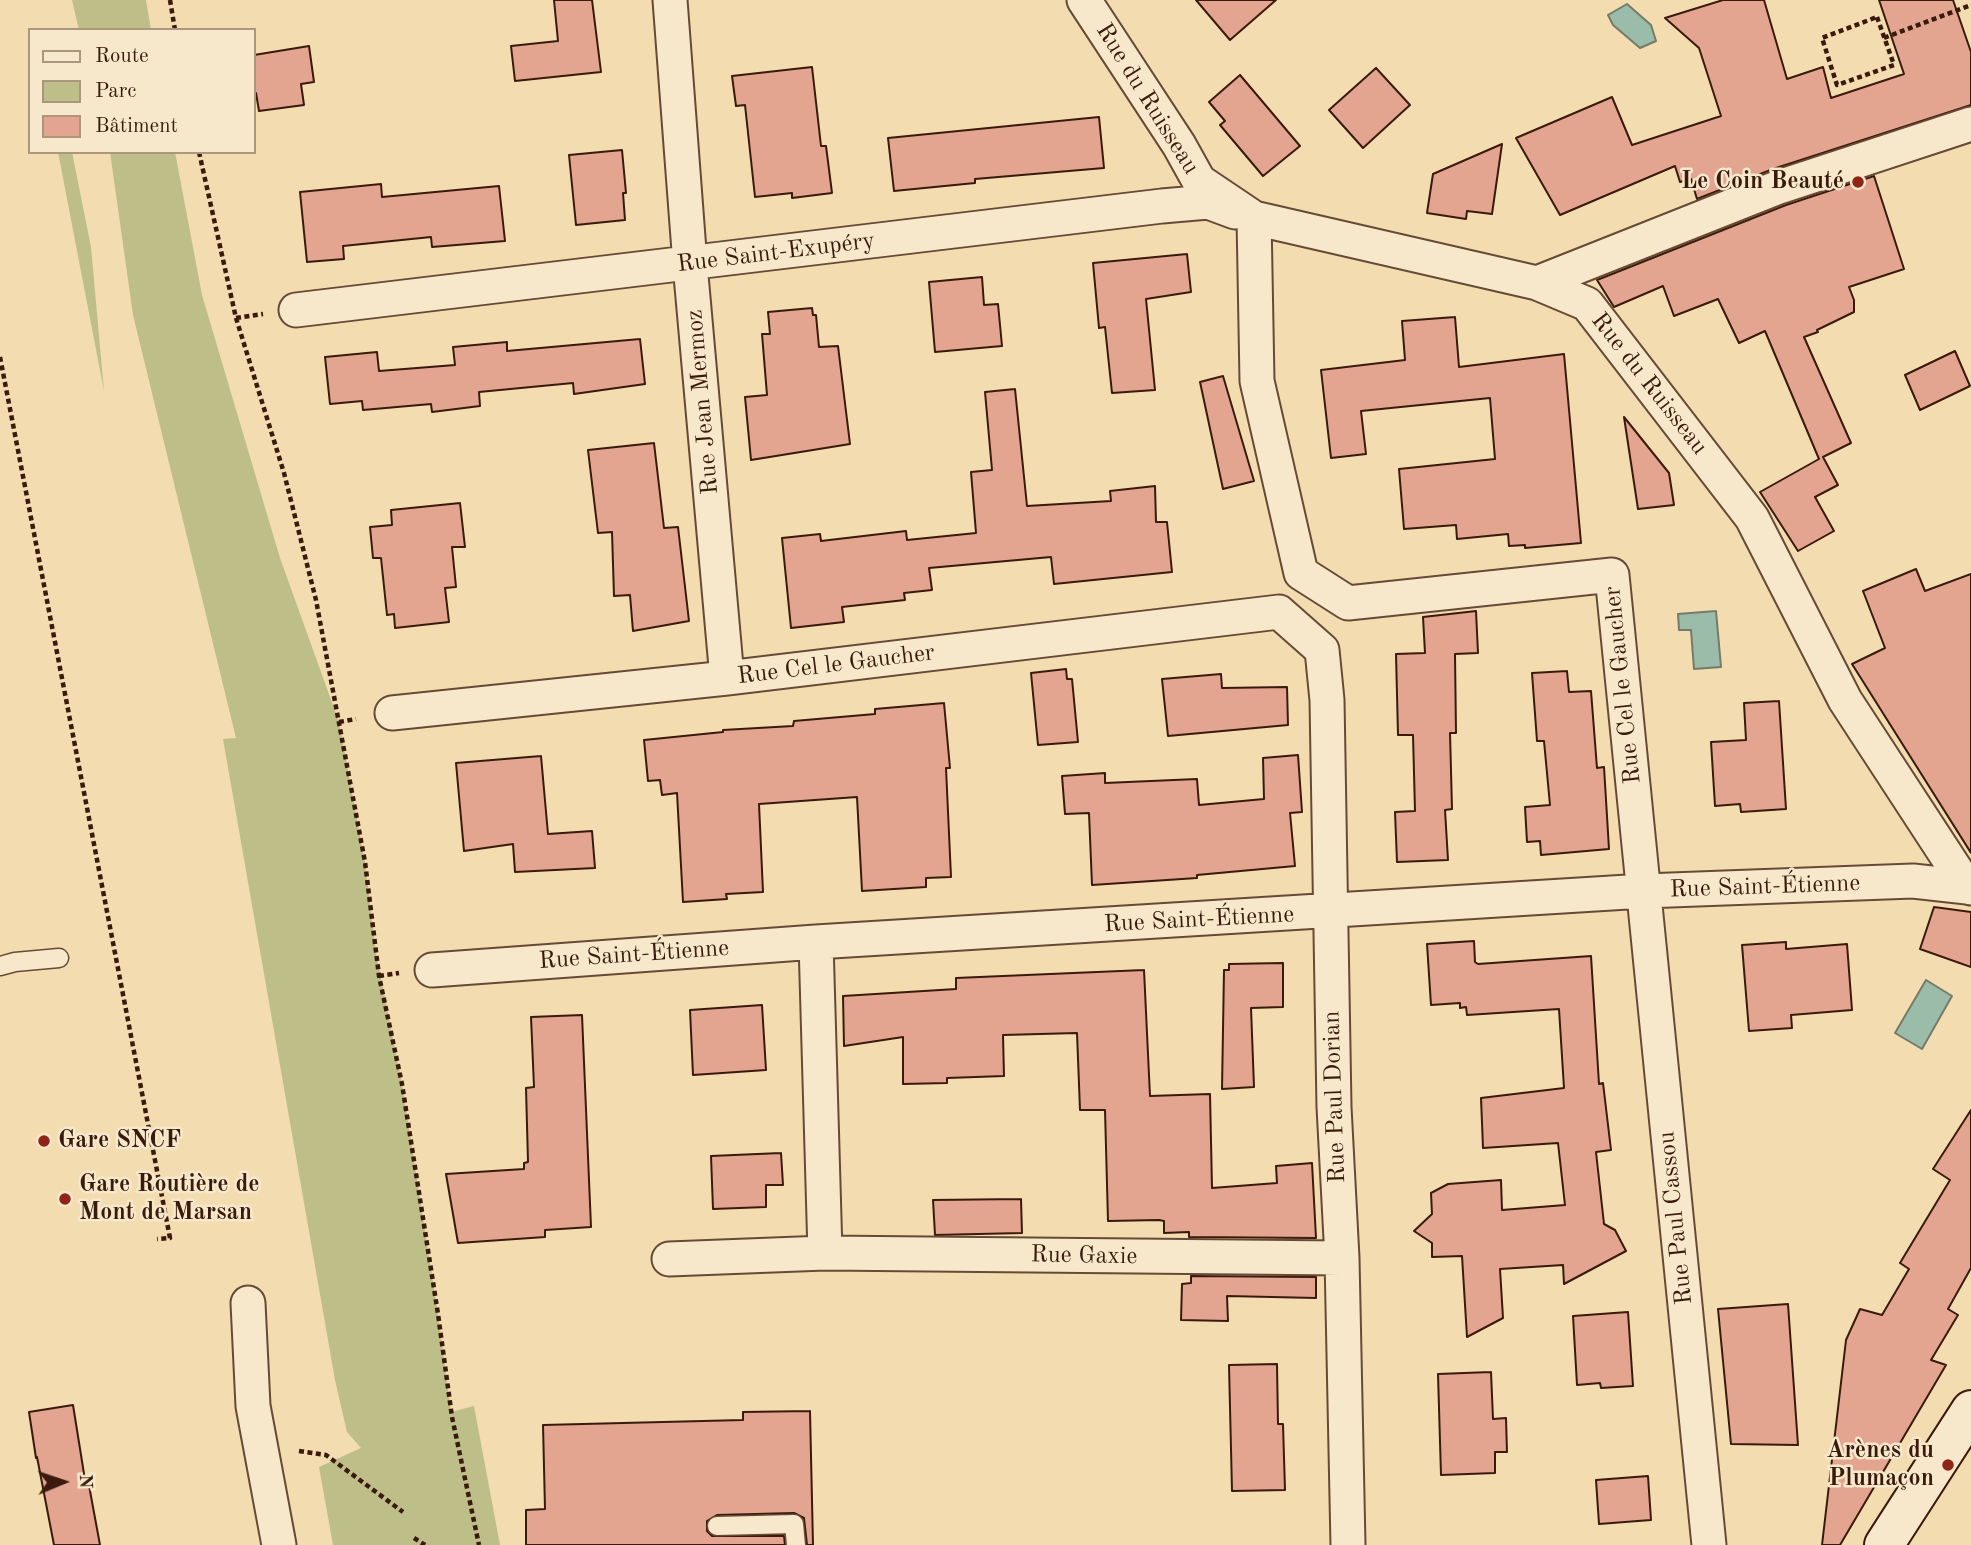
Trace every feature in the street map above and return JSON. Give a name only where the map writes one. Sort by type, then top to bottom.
[{"type":"main road","points":[[1884,1545],[1971,1410]]},
{"type":"street","name":"Rue Jean Mermoz","points":[[670,0],[727,678]]},
{"type":"street","name":"Rue du Ruisseau","points":[[1084,0],[1179,145],[1199,181],[1254,218],[1537,283],[1587,304],[1752,518],[1845,700],[1969,888]]},
{"type":"street","points":[[1537,283],[1779,187],[1971,124]]},
{"type":"street","name":"Rue Saint-Exupéry","points":[[296,310],[1208,202],[1254,218]]},
{"type":"street","points":[[1254,218],[1257,381],[1301,573],[1279,612],[1322,650],[1348,603],[1301,573]]},
{"type":"street","name":"Rue Cel le Gaucher","points":[[1348,603],[1612,575],[1644,891]]},
{"type":"street","name":"Rue Cel le Gaucher","points":[[393,713],[727,678],[1279,612]]},
{"type":"street","name":"Rue Paul Dorian","points":[[1322,650],[1327,700],[1334,1107],[1342,1258],[1348,1545]]},
{"type":"street","name":"Rue Saint-Étienne","points":[[432,970],[816,942],[1644,891],[1913,881],[1969,888]]},
{"type":"street","name":"Rue Paul Cassou","points":[[1644,891],[1709,1545]]},
{"type":"street","points":[[816,942],[825,1253]]},
{"type":"street","name":"Rue Gaxie","points":[[668,1259],[825,1253],[1342,1258]]},
{"type":"street","points":[[248,1303],[253,1406],[279,1545]]},
{"type":"lane","points":[[0,966],[59,958]]},
{"type":"lane","points":[[717,1526],[794,1524],[796,1545]]},
{"type":"path","points":[[170,0],[174,28]]},
{"type":"path","points":[[1884,38],[1971,5]]},
{"type":"path","points":[[1877,17],[1884,38],[1894,65],[1837,85],[1822,38],[1877,17]]},
{"type":"path","points":[[199,154],[236,318],[284,473],[316,600],[365,862],[379,976],[402,1084],[439,1314],[452,1417],[478,1545]]},
{"type":"path","points":[[0,357],[170,1238],[157,1239]]},
{"type":"path","points":[[298,1451],[326,1455],[402,1512]]},
{"type":"path","points":[[414,1538],[425,1545]]},
{"type":"green space","points":[[72,0],[146,0],[151,28],[79,28]]},
{"type":"green space","points":[[58,154],[72,154],[91,247],[104,391]]},
{"type":"green space","points":[[110,154],[175,154],[202,295],[280,558],[339,722],[365,862],[376,953],[402,1084],[451,1412],[474,1406],[500,1545],[333,1545],[319,1467],[361,1448],[347,1432],[335,1380],[223,739],[236,738],[133,315]]},
{"type":"shaded area","points":[[1627,4],[1651,25],[1656,41],[1640,48],[1613,25],[1608,15]]},
{"type":"shaded area","points":[[1716,611],[1721,667],[1694,669],[1691,630],[1679,630],[1678,614]]},
{"type":"shaded area","points":[[1926,980],[1952,996],[1922,1049],[1895,1033]]},
{"type":"building","points":[[554,0],[592,0],[601,72],[515,81],[511,46],[558,41]]},
{"type":"building","points":[[1196,0],[1276,0],[1230,40]]},
{"type":"building","points":[[1723,0],[1764,0],[1787,79],[1823,67],[1831,98],[1904,74],[1879,0],[1953,0],[1971,52],[1971,105],[1773,169],[1697,199],[1691,179],[1680,182],[1675,166],[1560,215],[1516,138],[1612,97],[1632,145],[1721,116],[1699,48],[1665,18]]},
{"type":"building","points":[[309,46],[314,82],[301,84],[304,105],[259,111],[256,55]]},
{"type":"building","points":[[812,67],[821,146],[826,146],[832,193],[792,198],[792,193],[755,197],[745,105],[736,106],[732,76]]},
{"type":"building","points":[[1376,68],[1410,105],[1363,148],[1329,110]]},
{"type":"building","points":[[1240,75],[1300,146],[1263,176],[1220,125],[1225,121],[1209,102]]},
{"type":"building","points":[[1099,117],[1104,168],[975,179],[975,183],[894,191],[888,138]]},
{"type":"building","points":[[1502,144],[1492,214],[1467,211],[1466,219],[1427,213],[1433,174]]},
{"type":"building","points":[[622,150],[626,193],[623,193],[625,220],[576,225],[569,155]]},
{"type":"building","points":[[1874,176],[1904,269],[1849,287],[1854,300],[1854,312],[1804,337],[1851,443],[1823,457],[1838,485],[1815,497],[1834,531],[1798,551],[1760,492],[1819,459],[1765,331],[1739,343],[1718,299],[1674,316],[1663,286],[1614,307],[1597,280],[1786,205]]},
{"type":"building","points":[[381,184],[382,197],[499,186],[505,241],[432,247],[431,237],[343,246],[344,259],[307,262],[300,192]]},
{"type":"building","points":[[1187,254],[1191,292],[1146,299],[1155,390],[1112,393],[1105,327],[1099,328],[1093,263]]},
{"type":"building","points":[[982,277],[984,305],[998,304],[1002,346],[935,352],[929,282]]},
{"type":"building","points":[[812,308],[813,315],[816,315],[819,347],[838,346],[850,444],[751,460],[745,397],[767,395],[762,334],[770,334],[768,312]]},
{"type":"building","points":[[1455,317],[1459,367],[1564,354],[1581,543],[1525,548],[1525,545],[1509,546],[1508,534],[1457,539],[1456,525],[1404,529],[1399,469],[1495,459],[1490,398],[1361,411],[1366,454],[1331,458],[1321,370],[1405,360],[1402,321]]},
{"type":"building","points":[[640,339],[645,384],[574,394],[573,383],[479,392],[480,406],[432,412],[431,404],[363,410],[362,401],[330,404],[325,357],[377,352],[379,371],[455,365],[453,347],[507,342],[507,351]]},
{"type":"building","points":[[1955,351],[1970,386],[1920,410],[1905,375]]},
{"type":"building","points":[[1223,376],[1254,481],[1223,489],[1200,382]]},
{"type":"building","points":[[1015,389],[1027,506],[1111,501],[1110,491],[1155,486],[1156,522],[1167,522],[1172,572],[1054,584],[1051,557],[929,568],[932,590],[904,593],[905,600],[842,607],[844,622],[791,628],[782,538],[820,534],[821,541],[906,531],[907,540],[976,533],[971,472],[992,470],[985,392]]},
{"type":"building","points":[[1624,417],[1669,473],[1674,505],[1638,509]]},
{"type":"building","points":[[654,443],[664,528],[678,527],[689,621],[633,631],[630,595],[614,596],[612,532],[598,533],[588,450]]},
{"type":"building","points":[[460,503],[465,547],[452,547],[456,587],[445,588],[449,622],[395,628],[394,614],[387,615],[381,558],[373,558],[370,527],[392,525],[391,510]]},
{"type":"building","points":[[1916,569],[1925,591],[1971,574],[1971,853],[1852,664],[1885,648],[1863,591]]},
{"type":"building","points":[[1476,611],[1478,653],[1455,654],[1456,733],[1450,733],[1452,809],[1445,810],[1448,860],[1397,862],[1395,812],[1415,811],[1413,735],[1398,735],[1396,654],[1425,653],[1423,617]]},
{"type":"building","points":[[1066,669],[1067,679],[1072,679],[1078,742],[1038,745],[1031,673]]},
{"type":"building","points":[[1567,671],[1569,692],[1591,691],[1597,768],[1604,767],[1609,849],[1541,855],[1540,841],[1527,842],[1525,807],[1550,805],[1544,741],[1537,741],[1532,673]]},
{"type":"building","points":[[1221,674],[1222,688],[1287,687],[1288,725],[1168,736],[1162,679]]},
{"type":"building","points":[[1779,701],[1786,809],[1741,812],[1740,804],[1715,806],[1711,742],[1746,740],[1744,703]]},
{"type":"building","points":[[944,703],[950,768],[946,768],[951,877],[926,878],[926,887],[862,891],[857,797],[759,804],[763,892],[726,894],[727,899],[683,902],[677,793],[662,795],[660,780],[648,781],[644,740],[723,730],[793,726],[794,721],[875,714],[875,709]]},
{"type":"building","points":[[1298,755],[1302,812],[1290,813],[1295,866],[1197,875],[1197,878],[1092,885],[1089,813],[1065,814],[1062,776],[1105,773],[1105,783],[1197,779],[1199,805],[1264,799],[1263,758]]},
{"type":"building","points":[[541,756],[548,834],[592,831],[595,868],[515,872],[513,844],[464,851],[456,763]]},
{"type":"building","points":[[1934,907],[1971,912],[1971,967],[1920,949]]},
{"type":"building","points":[[1474,941],[1475,962],[1478,964],[1591,956],[1599,1084],[1603,1083],[1611,1150],[1596,1152],[1604,1224],[1615,1230],[1626,1251],[1564,1284],[1563,1265],[1500,1269],[1503,1318],[1467,1337],[1462,1256],[1432,1257],[1432,1243],[1414,1231],[1432,1214],[1431,1193],[1448,1184],[1501,1180],[1502,1210],[1565,1205],[1558,1143],[1483,1148],[1481,1098],[1564,1088],[1559,1009],[1467,1015],[1466,1007],[1460,1008],[1460,1003],[1431,1005],[1427,944]]},
{"type":"building","points":[[1786,942],[1786,949],[1847,944],[1852,1010],[1791,1015],[1792,1028],[1749,1031],[1742,945]]},
{"type":"building","points":[[1283,963],[1283,1007],[1251,1008],[1254,1087],[1222,1089],[1224,970],[1229,970],[1229,964]]},
{"type":"building","points":[[1144,970],[1150,1096],[1210,1094],[1212,1188],[1277,1183],[1276,1166],[1312,1163],[1316,1238],[1189,1237],[1189,1232],[1164,1233],[1164,1221],[1159,1220],[1108,1221],[1105,1110],[1080,1110],[1077,1033],[1003,1035],[1004,1076],[947,1078],[947,1083],[903,1084],[903,1037],[844,1046],[843,996],[956,989],[956,978]]},
{"type":"building","points":[[762,1005],[766,1070],[693,1075],[690,1010]]},
{"type":"building","points":[[582,1015],[591,1227],[545,1230],[545,1237],[458,1243],[446,1174],[524,1169],[524,1163],[528,1162],[526,1088],[534,1087],[531,1017]]},
{"type":"building","points":[[1971,1110],[1971,1268],[1948,1309],[1958,1315],[1931,1360],[1946,1365],[1840,1545],[1822,1545],[1846,1340],[1860,1309],[1882,1315],[1909,1269],[1900,1263],[1950,1180],[1933,1169]]},
{"type":"building","points":[[781,1153],[783,1185],[766,1185],[766,1207],[713,1209],[711,1156]]},
{"type":"building","points":[[1021,1199],[1022,1233],[935,1235],[933,1200]]},
{"type":"building","points":[[1191,1276],[1316,1277],[1316,1298],[1227,1296],[1228,1321],[1181,1320],[1182,1284],[1191,1283]]},
{"type":"building","points":[[1788,1304],[1798,1445],[1731,1444],[1718,1309]]},
{"type":"building","points":[[1628,1312],[1633,1386],[1601,1388],[1600,1383],[1577,1385],[1573,1316]]},
{"type":"building","points":[[1277,1364],[1278,1424],[1283,1424],[1285,1490],[1232,1491],[1229,1365]]},
{"type":"building","points":[[1491,1372],[1493,1419],[1506,1418],[1507,1452],[1495,1452],[1495,1473],[1441,1475],[1438,1374]]},
{"type":"building","points":[[73,1405],[85,1480],[88,1480],[100,1545],[54,1545],[36,1458],[29,1412]]},
{"type":"building","points":[[810,1411],[813,1545],[807,1545],[804,1518],[794,1513],[717,1515],[707,1521],[707,1531],[712,1536],[784,1536],[785,1545],[526,1545],[526,1510],[545,1509],[543,1425],[743,1420],[743,1412]]},
{"type":"building","points":[[1648,1476],[1651,1520],[1599,1524],[1596,1480]]},
{"type":"place","name":"Le Coin Beauté","points":[[1858,182]]},
{"type":"place","name":"Gare SNCF","points":[[44,1141]]},
{"type":"place","name":"Gare Routière de Mont de Marsan","points":[[65,1199]]},
{"type":"place","name":"Arènes du Plumaçon","points":[[1948,1465]]}]
